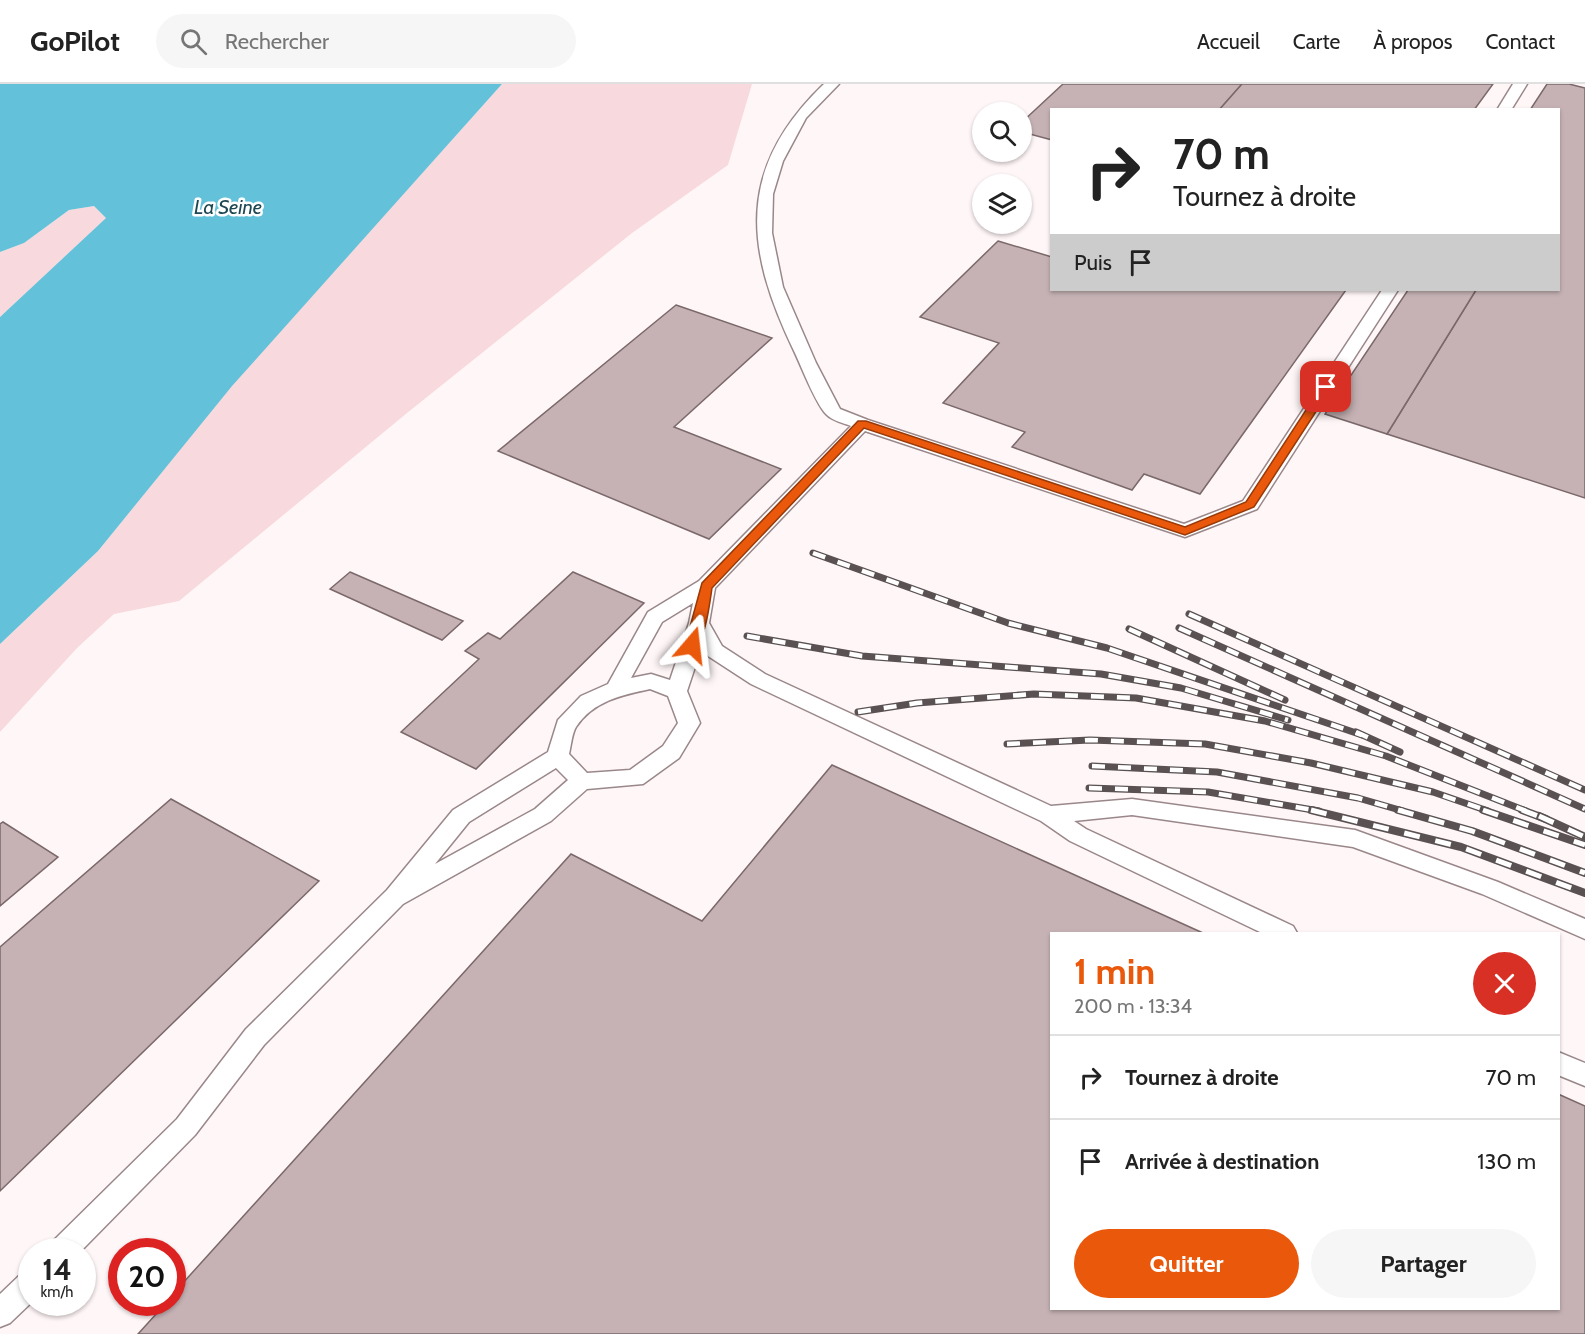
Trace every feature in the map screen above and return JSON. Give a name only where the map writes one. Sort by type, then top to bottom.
[{"type":"lane","points":[[832,84],[798,119],[774,163],[764,204],[768,258],[784,315],[833,412],[862,424],[1185,531],[1250,505],[1389,291]]},
{"type":"lane","points":[[1505,108],[1520,84]]},
{"type":"lane","points":[[615,689],[655,617],[706,586],[862,424]]},
{"type":"lane","points":[[395,897],[543,815],[582,781],[635,778],[671,752],[689,723],[677,691],[699,623],[706,586]]},
{"type":"lane","points":[[699,623],[715,651],[758,679],[1049,815],[1078,835],[1283,932]]},
{"type":"lane","points":[[75,1238],[186,1127],[255,1037],[395,897],[461,816],[558,756],[565,725],[588,701],[615,689],[651,681],[677,691]]},
{"type":"lane","points":[[558,756],[582,781]]},
{"type":"lane","points":[[1049,815],[1132,807],[1355,839],[1491,888],[1585,929]]},
{"type":"lane","points":[[1560,1064],[1585,1076]]},
{"type":"lane","points":[[0,1313],[18,1296]]},
{"type":"shaded area","points":[[502,84],[752,84],[728,165],[632,233],[407,413],[179,601],[114,614],[77,648],[0,732],[0,644],[98,551],[231,386]]},
{"type":"shaded area","points":[[94,206],[106,218],[0,317],[0,252],[24,243],[69,210]]},
{"type":"water","name":"La Seine","points":[[0,84],[502,84],[232,386],[98,551],[0,644],[0,317],[106,218],[94,206],[69,210],[24,243],[0,252]]},
{"type":"building","points":[[1063,84],[1242,84],[1221,108],[1050,108],[1050,139],[1032,135],[1032,113]]},
{"type":"building","points":[[1242,84],[1493,84],[1475,108],[1221,108]]},
{"type":"building","points":[[1547,84],[1569,84],[1585,88],[1585,498],[1387,434],[1475,291],[1560,291],[1560,108],[1531,108]]},
{"type":"building","points":[[998,241],[1050,256],[1050,291],[1345,291],[1200,494],[1144,474],[1132,490],[1012,447],[1025,432],[943,403],[999,343],[920,317]]},
{"type":"building","points":[[1407,291],[1475,291],[1387,434],[1325,414]]},
{"type":"building","points":[[676,305],[772,338],[674,427],[781,469],[709,539],[498,451]]},
{"type":"building","points":[[350,572],[463,621],[442,640],[330,589]]},
{"type":"building","points":[[573,572],[644,603],[476,769],[401,732],[479,659],[465,651],[488,633],[500,639]]},
{"type":"building","points":[[832,765],[1201,932],[1050,932],[1050,1310],[1560,1310],[1560,1095],[1585,1106],[1585,1334],[138,1334],[154,1316],[186,1316],[186,1280],[571,854],[702,921]]},
{"type":"building","points":[[171,799],[319,881],[0,1191],[0,947]]},
{"type":"building","points":[[3,822],[58,857],[0,906],[0,824]]},
{"type":"railway","points":[[813,553],[1008,623],[1107,648],[1362,735]]},
{"type":"railway","points":[[1189,614],[1585,790]]},
{"type":"railway","points":[[1179,628],[1585,809]]},
{"type":"railway","points":[[1129,629],[1285,700]]},
{"type":"railway","points":[[747,636],[862,656],[1101,674],[1181,688],[1288,720]]},
{"type":"railway","points":[[858,712],[917,703],[1034,694],[1136,698],[1265,721],[1386,756],[1526,811]]},
{"type":"railway","points":[[1356,732],[1400,752]]},
{"type":"railway","points":[[1007,744],[1090,740],[1205,744],[1311,763],[1433,792],[1488,811]]},
{"type":"railway","points":[[1092,766],[1217,772],[1358,798],[1403,811]]},
{"type":"railway","points":[[1089,788],[1208,792],[1319,811]]},
{"type":"railway","points":[[1311,810],[1461,847],[1585,893]]},
{"type":"railway","points":[[1398,810],[1472,831],[1585,873]]},
{"type":"railway","points":[[1483,810],[1585,845]]},
{"type":"railway","points":[[1522,810],[1544,818]]},
{"type":"railway","points":[[1539,816],[1544,818]]},
{"type":"railway","points":[[1544,818],[1585,837]]},
{"type":"route","points":[[692,645],[706,586],[862,424],[1185,531],[1250,505],[1326,387]]}]
